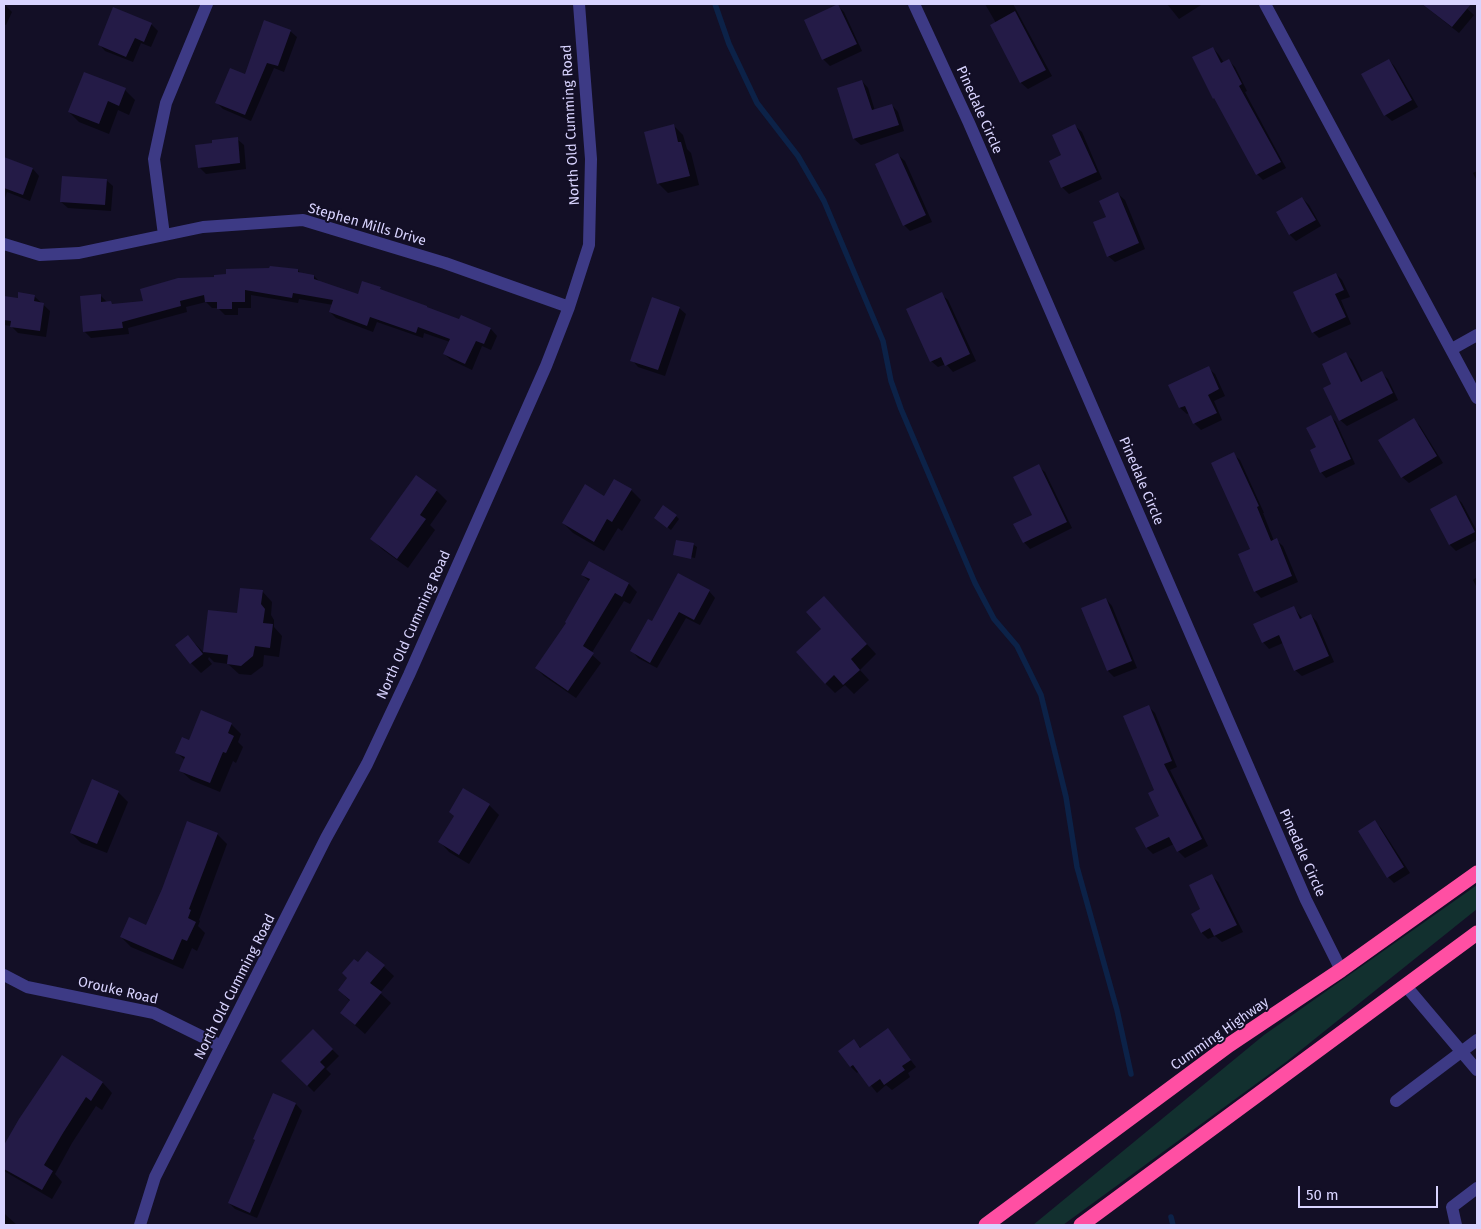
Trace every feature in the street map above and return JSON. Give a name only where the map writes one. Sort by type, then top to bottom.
[{"type":"highway","name":"Cumming Highway","points":[[986,1225],[1229,1046],[1341,970],[1477,873]]},
{"type":"highway","points":[[1081,1225],[1477,932]]},
{"type":"street","points":[[164,235],[154,159],[166,103],[207,4]]},
{"type":"street","name":"North Old Cumming Road","points":[[140,1225],[155,1177],[326,838],[367,764],[409,675],[542,374],[569,307],[589,245],[590,159],[579,4]]},
{"type":"street","name":"Pinedale Circle","points":[[914,4],[973,132],[1306,900],[1341,970]]},
{"type":"street","points":[[1265,4],[1452,348],[1477,398]]},
{"type":"street","name":"Stephen Mills Drive","points":[[4,244],[40,255],[79,253],[203,227],[303,220],[445,263],[569,307]]},
{"type":"street","points":[[1452,348],[1477,335]]},
{"type":"street","name":"Orouke Road","points":[[4,975],[27,987],[154,1013],[222,1046]]},
{"type":"street","points":[[1405,985],[1477,1070]]},
{"type":"street","points":[[1396,1101],[1477,1040]]},
{"type":"street","points":[[1456,1225],[1452,1207],[1477,1188]]},
{"type":"green space","points":[[1477,885],[1477,909],[1286,1062],[1063,1225],[1033,1225],[1264,1035]]},
{"type":"building","points":[[838,4],[857,44],[822,60],[804,20]]},
{"type":"building","points":[[1422,4],[1471,4],[1452,27]]},
{"type":"building","points":[[113,7],[152,23],[144,42],[135,38],[126,57],[98,45]]},
{"type":"building","points":[[1015,11],[1046,70],[1020,83],[990,25]]},
{"type":"building","points":[[264,20],[291,30],[278,66],[267,63],[245,115],[215,103],[230,68],[245,74]]},
{"type":"building","points":[[1213,47],[1221,63],[1229,59],[1242,84],[1239,86],[1281,162],[1256,175],[1213,99],[1192,57]]},
{"type":"building","points":[[1389,59],[1412,100],[1384,116],[1361,74]]},
{"type":"building","points":[[84,72],[126,88],[119,106],[108,101],[99,124],[68,112]]},
{"type":"building","points":[[862,80],[872,110],[892,104],[899,125],[853,139],[837,88]]},
{"type":"building","points":[[674,124],[690,176],[657,184],[644,132]]},
{"type":"building","points":[[1075,124],[1097,172],[1061,188],[1049,161],[1061,155],[1052,135]]},
{"type":"building","points":[[238,137],[240,163],[198,168],[195,145],[212,143],[212,140]]},
{"type":"building","points":[[898,153],[926,215],[903,226],[875,164]]},
{"type":"building","points":[[4,157],[33,168],[23,195],[4,188]]},
{"type":"building","points":[[62,176],[107,179],[105,205],[60,202]]},
{"type":"building","points":[[1118,192],[1139,243],[1107,257],[1093,222],[1106,217],[1099,201]]},
{"type":"building","points":[[1302,197],[1316,220],[1289,235],[1276,212]]},
{"type":"building","points":[[270,266],[298,269],[298,272],[314,275],[314,279],[358,294],[362,281],[459,319],[461,315],[491,328],[484,344],[476,341],[465,364],[443,354],[450,339],[418,327],[416,333],[370,317],[367,326],[329,312],[333,300],[293,293],[292,298],[245,290],[245,302],[232,302],[232,309],[217,309],[217,302],[205,302],[204,295],[180,301],[181,306],[122,322],[123,328],[83,332],[80,296],[101,294],[101,302],[111,301],[112,304],[143,301],[140,289],[178,278],[214,277],[214,275],[226,274],[226,269],[269,268]]},
{"type":"building","points":[[1336,273],[1344,290],[1335,294],[1346,317],[1312,333],[1293,292]]},
{"type":"building","points":[[18,292],[35,295],[34,301],[44,303],[40,331],[10,327],[11,321],[4,320],[4,296],[18,298]]},
{"type":"building","points":[[942,292],[970,354],[945,366],[941,357],[930,362],[906,309]]},
{"type":"building","points":[[652,297],[680,307],[658,370],[630,361]]},
{"type":"building","points":[[1346,352],[1361,382],[1382,371],[1393,393],[1339,421],[1323,388],[1331,384],[1322,364]]},
{"type":"building","points":[[1209,366],[1219,389],[1208,395],[1217,413],[1193,424],[1185,406],[1179,408],[1168,385]]},
{"type":"building","points":[[1331,415],[1351,459],[1320,473],[1310,450],[1316,447],[1306,428]]},
{"type":"building","points":[[1414,418],[1437,456],[1401,478],[1378,440]]},
{"type":"building","points":[[1234,452],[1259,506],[1257,507],[1271,541],[1277,538],[1292,576],[1254,592],[1238,554],[1250,549],[1211,463]]},
{"type":"building","points":[[1039,464],[1067,522],[1023,543],[1013,524],[1032,515],[1013,477]]},
{"type":"building","points":[[416,475],[437,490],[420,515],[426,519],[397,559],[370,539]]},
{"type":"building","points":[[614,479],[632,489],[612,522],[607,519],[594,542],[562,523],[585,484],[604,496]]},
{"type":"building","points":[[1456,495],[1475,532],[1449,545],[1430,509]]},
{"type":"building","points":[[663,505],[677,515],[667,528],[654,518]]},
{"type":"building","points":[[676,540],[694,543],[691,559],[673,555]]},
{"type":"building","points":[[589,561],[629,583],[622,597],[615,593],[583,646],[594,653],[568,691],[535,668],[566,623],[590,579],[581,575]]},
{"type":"building","points":[[678,573],[710,590],[694,620],[679,612],[650,663],[630,651],[648,619],[652,621]]},
{"type":"building","points":[[240,588],[263,590],[261,604],[265,609],[263,623],[273,624],[270,648],[255,646],[253,656],[241,666],[227,664],[228,655],[203,652],[208,610],[237,613]]},
{"type":"building","points":[[824,596],[867,644],[851,659],[860,670],[843,685],[834,675],[825,684],[796,652],[821,629],[806,612]]},
{"type":"building","points":[[1106,598],[1132,661],[1107,671],[1081,608]]},
{"type":"building","points":[[1294,606],[1300,619],[1311,614],[1329,656],[1294,671],[1279,635],[1262,643],[1253,624]]},
{"type":"building","points":[[188,635],[203,654],[190,664],[175,645]]},
{"type":"building","points":[[1149,705],[1172,761],[1164,764],[1202,839],[1177,852],[1169,837],[1146,848],[1135,828],[1159,816],[1148,793],[1154,790],[1123,716]]},
{"type":"building","points":[[201,710],[232,723],[228,733],[234,736],[226,753],[223,752],[210,783],[179,771],[185,757],[175,753],[182,737],[189,740]]},
{"type":"building","points":[[92,779],[119,791],[97,844],[70,833]]},
{"type":"building","points":[[463,788],[490,804],[459,855],[438,842],[454,816],[449,812]]},
{"type":"building","points":[[1375,820],[1404,867],[1387,878],[1358,831]]},
{"type":"building","points":[[187,821],[218,833],[189,909],[191,910],[188,918],[196,922],[187,941],[182,939],[173,960],[120,937],[129,917],[146,925],[162,889]]},
{"type":"building","points":[[1212,874],[1237,925],[1214,936],[1210,928],[1201,933],[1191,914],[1200,909],[1189,885]]},
{"type":"building","points":[[367,951],[385,965],[370,983],[382,992],[355,1025],[340,1013],[350,1000],[338,990],[347,978],[342,973],[354,959],[358,962]]},
{"type":"building","points":[[888,1028],[911,1060],[902,1066],[905,1070],[884,1085],[880,1079],[869,1087],[853,1065],[850,1067],[838,1051],[854,1039],[860,1048]]},
{"type":"building","points":[[313,1029],[333,1049],[320,1062],[325,1067],[307,1086],[281,1061]]},
{"type":"building","points":[[62,1055],[103,1082],[91,1101],[86,1097],[44,1165],[53,1171],[42,1190],[4,1169],[4,1145]]},
{"type":"building","points":[[273,1093],[296,1103],[250,1213],[228,1203]]},
{"type":"waterway","points":[[715,4],[729,44],[757,103],[798,156],[824,201],[883,341],[891,381],[901,409],[975,583],[994,619],[1017,646],[1041,695],[1066,797],[1077,867],[1117,1010],[1131,1074]]},
{"type":"waterway","points":[[1171,1217],[1173,1225]]}]
